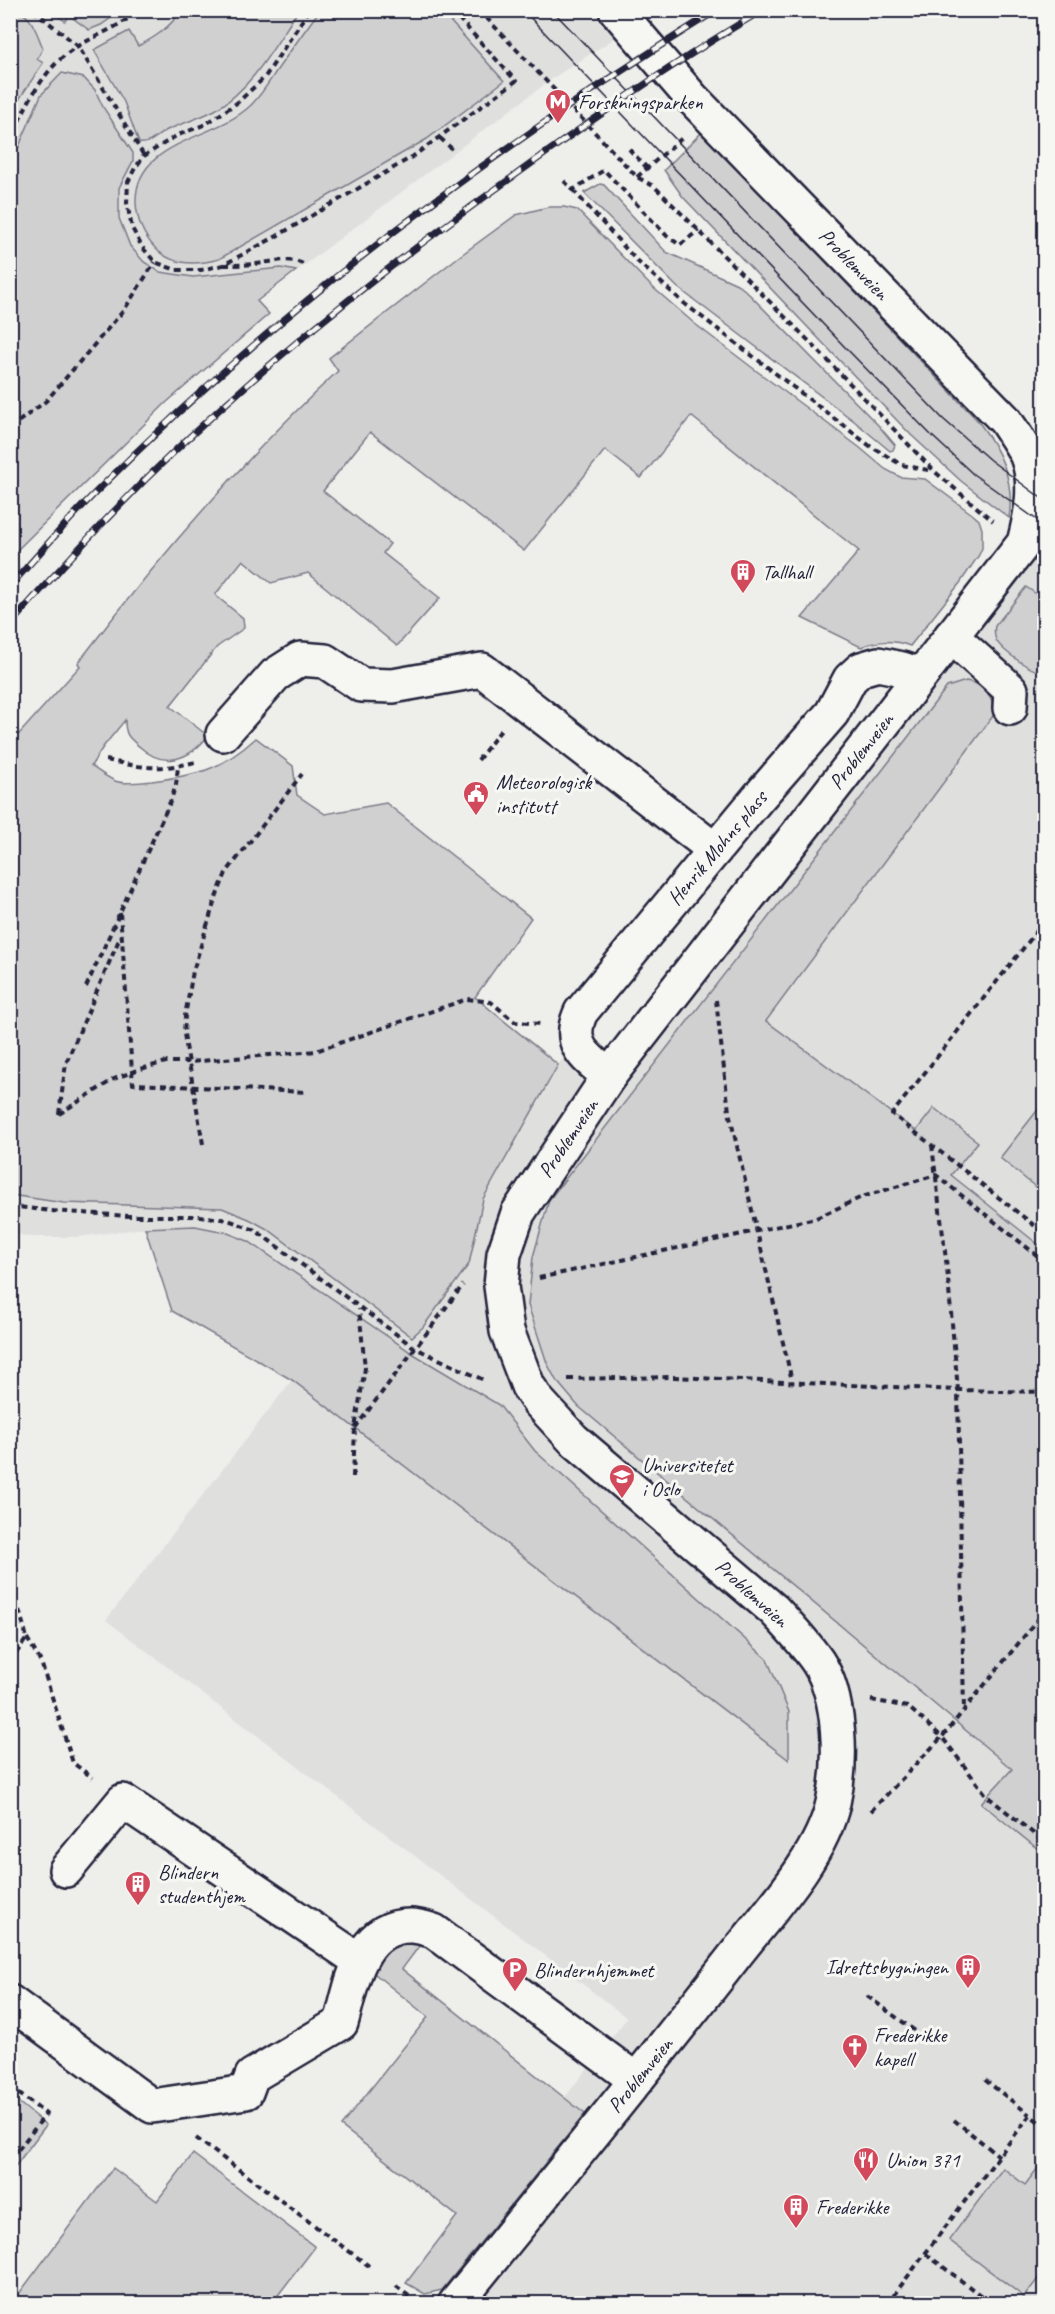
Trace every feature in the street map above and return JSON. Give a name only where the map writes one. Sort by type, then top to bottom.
[{"type":"street","name":"Problemveien","points":[[455,2304],[636,2080],[804,1866],[822,1835],[833,1803],[837,1768],[838,1726],[834,1705],[819,1664],[800,1637],[774,1611],[573,1439],[538,1401],[528,1386],[507,1331],[502,1272],[504,1254],[518,1213],[609,1076],[1024,543],[1033,494],[1027,457],[1005,420],[692,98],[616,10]]},
{"type":"street","points":[[951,636],[1011,690],[1010,708]]},
{"type":"street","points":[[223,734],[275,675],[300,659],[325,662],[361,685],[393,686],[482,670],[715,850]]},
{"type":"street","name":"Henrik Mohns plass","points":[[575,1026],[581,1012],[832,713],[850,679],[861,669],[878,664],[920,675]]},
{"type":"street","points":[[575,1026],[576,1041],[586,1057],[609,1076]]},
{"type":"street","points":[[66,1870],[123,1802],[360,1961]]},
{"type":"street","points":[[10,2002],[152,2106],[246,2092],[252,2076],[341,2023],[360,1961],[370,1942],[392,1930],[411,1926],[434,1931],[636,2080]]},
{"type":"path","points":[[33,10],[78,46],[144,156]]},
{"type":"path","points":[[10,140],[33,94],[60,59],[78,46],[116,27],[139,10]]},
{"type":"path","points":[[303,264],[293,260],[284,260],[223,265],[201,270],[176,270],[155,262],[142,247],[132,228],[127,203],[128,182],[144,156],[176,136],[206,124],[238,102],[265,76],[309,10]]},
{"type":"path","points":[[223,265],[277,236],[440,138],[516,81],[451,10]]},
{"type":"path","points":[[478,10],[637,177],[655,187],[699,230],[934,471],[997,524]]},
{"type":"path","points":[[637,177],[684,136]]},
{"type":"path","points":[[440,138],[452,149]]},
{"type":"path","points":[[629,149],[647,168]]},
{"type":"path","points":[[573,190],[604,170],[667,236],[680,245],[699,230]]},
{"type":"path","points":[[564,181],[637,261],[685,304],[870,446],[902,465],[934,471]]},
{"type":"path","points":[[10,428],[46,401],[124,310],[155,262]]},
{"type":"path","points":[[106,760],[142,768],[178,767],[200,761],[223,734]]},
{"type":"path","points":[[86,987],[170,802],[176,785],[178,767]]},
{"type":"path","points":[[203,1144],[184,1034],[184,1016],[194,971],[215,900],[226,873],[302,774]]},
{"type":"path","points":[[120,913],[133,1084],[306,1092]]},
{"type":"path","points":[[1044,922],[892,1114],[1044,1233]]},
{"type":"path","points":[[122,933],[66,1063],[59,1114],[114,1079],[132,1071],[166,1062],[316,1051],[467,999],[491,1002],[515,1022],[575,1026]]},
{"type":"path","points":[[711,944],[729,1112],[792,1381]]},
{"type":"path","points":[[933,1145],[958,1390],[964,1712]]},
{"type":"path","points":[[502,1272],[531,1280],[816,1218],[862,1197],[936,1175]]},
{"type":"path","points":[[936,1175],[1044,1261]]},
{"type":"path","points":[[10,1206],[51,1211],[129,1216],[200,1216],[228,1220],[255,1230],[359,1309],[415,1348],[488,1382]]},
{"type":"path","points":[[355,1428],[468,1278]]},
{"type":"path","points":[[353,1476],[355,1428],[365,1368],[359,1309]]},
{"type":"path","points":[[524,1376],[556,1380],[675,1377],[1044,1392]]},
{"type":"path","points":[[18,1606],[27,1638],[41,1662],[73,1763],[123,1802]]},
{"type":"path","points":[[870,1812],[964,1712],[1044,1612]]},
{"type":"path","points":[[10,1662],[27,1638]]},
{"type":"path","points":[[864,1701],[872,1700],[908,1707],[942,1737],[987,1796],[1044,1842]]},
{"type":"path","points":[[867,1996],[918,2033]]},
{"type":"path","points":[[985,2080],[1044,2126]]},
{"type":"path","points":[[10,2087],[46,2114],[10,2160]]},
{"type":"path","points":[[152,2106],[369,2266]]},
{"type":"path","points":[[887,2304],[1030,2115]]},
{"type":"path","points":[[954,2120],[999,2156]]},
{"type":"path","points":[[926,2254],[992,2304]]},
{"type":"path","points":[[396,2286],[418,2304]]},
{"type":"shaded area","points":[[11,10],[23,14],[32,23],[43,48],[37,59],[43,63],[18,101],[11,118]]},
{"type":"shaded area","points":[[320,10],[441,11],[504,81],[427,139],[219,259],[194,263],[177,261],[162,254],[144,233],[137,210],[139,182],[148,166],[179,144],[217,127],[250,106]]},
{"type":"shaded area","points":[[11,11],[657,11],[553,78],[257,301],[11,556]]},
{"type":"shaded area","points":[[51,11],[121,11],[101,25],[89,30],[70,16],[65,21]]},
{"type":"shaded area","points":[[181,11],[298,11],[262,65],[228,101],[215,110],[167,130],[150,141],[139,143],[124,102],[94,50],[129,31],[138,46],[162,32]]},
{"type":"shaded area","points":[[62,73],[84,78],[95,90],[103,107],[133,153],[133,161],[119,188],[119,218],[130,246],[144,262],[160,272],[193,277],[281,268],[296,271],[257,301],[269,314],[167,402],[11,556],[11,165],[41,95]]},
{"type":"shaded area","points":[[702,132],[978,421],[999,454],[1008,478],[1009,518],[961,481],[911,435],[683,197],[664,170]]},
{"type":"shaded area","points":[[600,184],[604,185],[666,252],[737,284],[746,291],[878,425],[895,445],[893,450],[890,451],[854,421],[677,287],[584,193]]},
{"type":"shaded area","points":[[548,207],[577,210],[650,285],[695,324],[885,469],[900,477],[925,479],[972,514],[979,520],[982,529],[982,548],[960,583],[910,646],[885,642],[861,647],[802,618],[859,551],[691,416],[641,478],[605,450],[524,551],[370,432],[323,491],[390,544],[383,553],[440,598],[397,646],[308,573],[271,583],[243,560],[215,595],[243,618],[244,628],[217,647],[170,706],[208,736],[193,751],[176,759],[167,760],[149,754],[130,738],[125,720],[103,747],[91,766],[115,781],[133,783],[183,776],[208,769],[231,757],[256,738],[293,766],[297,795],[325,814],[386,803],[531,918],[475,997],[558,1065],[483,1199],[469,1264],[423,1327],[412,1337],[269,1230],[222,1208],[64,1203],[11,1195],[11,743],[80,666],[78,663],[108,624],[202,511],[268,440],[338,371],[329,358],[516,215]]},
{"type":"shaded area","name":"Universitetet i Oslo","points":[[1044,525],[1044,2303],[432,2303],[585,2114],[565,2097],[627,2018],[106,1620],[292,1380],[343,1306],[248,1241],[225,1232],[195,1226],[145,1228],[78,1237],[29,1237],[11,1233],[10,1195],[64,1203],[222,1208],[269,1230],[412,1337],[423,1327],[469,1264],[483,1199],[558,1065],[576,1041],[609,1076]]},
{"type":"shaded area","points":[[1026,587],[1044,599],[1044,672],[1033,669],[1004,650],[995,636],[995,626]]},
{"type":"shaded area","points":[[966,681],[979,685],[987,692],[992,703],[993,716],[766,1021],[916,1131],[934,1108],[978,1142],[951,1175],[1044,1249],[1044,1854],[981,1803],[1012,1769],[578,1406],[556,1380],[547,1363],[528,1305],[533,1257],[549,1200],[947,687]]},
{"type":"shaded area","points":[[1044,1102],[1044,1194],[1000,1158]]},
{"type":"shaded area","points":[[195,1226],[225,1232],[248,1241],[412,1353],[499,1405],[535,1451],[767,1659],[789,1712],[789,1760],[292,1380],[172,1311],[145,1228]]},
{"type":"shaded area","points":[[393,1941],[423,1941],[402,1969],[585,2114],[442,2290],[425,2294],[406,2283],[457,2216],[341,2126],[428,2017],[370,1970]]},
{"type":"shaded area","points":[[11,2096],[46,2125],[10,2172]]},
{"type":"shaded area","points":[[193,2154],[315,2247],[272,2303],[12,2303],[113,2168],[157,2201]]},
{"type":"shaded area","points":[[1044,2160],[1044,2271],[1024,2297],[949,2240],[1003,2168],[1025,2185]]},
{"type":"tram line","points":[[523,10],[931,435],[973,474],[1044,525]]},
{"type":"tram line","points":[[552,10],[943,419],[990,460],[1044,500]]},
{"type":"railway","points":[[10,586],[86,502],[167,423],[315,294],[393,232],[472,174],[634,62],[717,10]]},
{"type":"railway","points":[[10,625],[123,502],[175,451],[228,402],[339,307],[455,219],[575,133],[668,69],[763,10]]},
{"type":"place","name":"Forskningsparken","points":[[558,125]]},
{"type":"place","name":"Tallhall","points":[[743,595]]},
{"type":"place","name":"Meteorologisk institutt","points":[[476,817]]},
{"type":"place","name":"Universitetet i Oslo","points":[[622,1500]]},
{"type":"place","name":"Blindern studenthjem","points":[[138,1907]]},
{"type":"place","name":"Idrettsbygningen","points":[[968,1990]]},
{"type":"place","name":"Blindernhjemmet","points":[[515,1993]]},
{"type":"place","name":"Frederikke kapell","points":[[855,2070]]},
{"type":"place","name":"Union 371","points":[[866,2183]]},
{"type":"place","name":"Frederikke","points":[[796,2230]]}]
